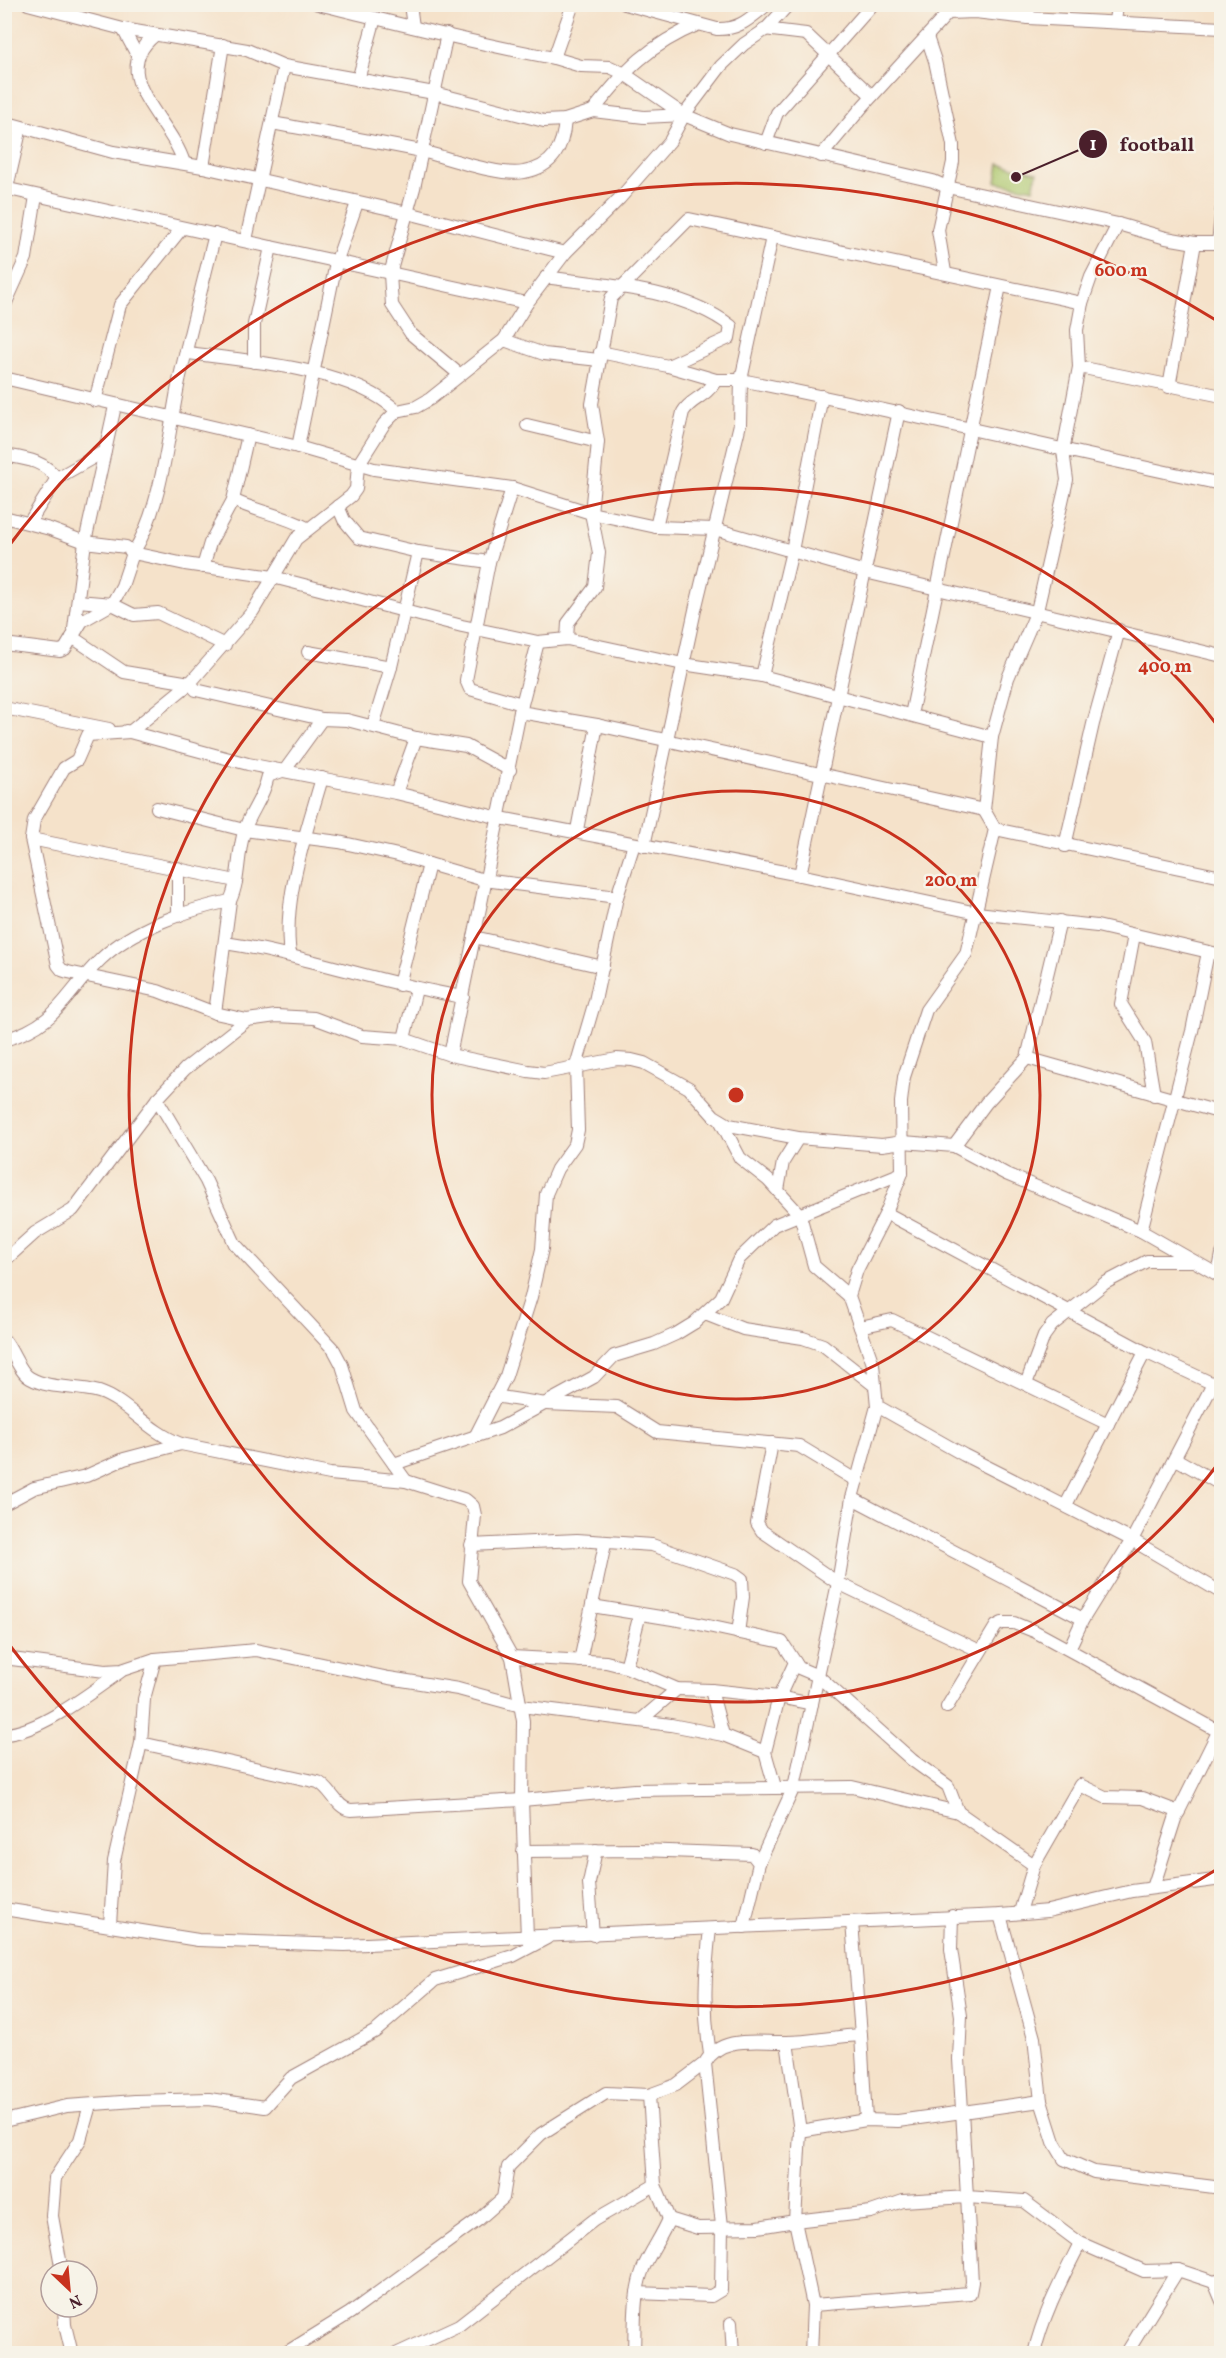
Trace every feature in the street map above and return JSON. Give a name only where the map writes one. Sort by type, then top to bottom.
[{"type":"street","points":[[28,4],[123,29],[248,50],[284,66],[434,93],[544,121],[565,120],[593,111],[644,117],[684,115]]},
{"type":"street","points":[[318,4],[447,34],[497,49],[554,58],[581,66],[610,67],[623,73],[684,115],[730,134],[933,181],[947,187],[1195,243],[1220,243],[1221,207]]},
{"type":"street","points":[[410,4],[413,27]]},
{"type":"street","points":[[554,58],[573,4]]},
{"type":"street","points":[[625,4],[717,29],[737,27],[769,4]]},
{"type":"street","points":[[764,29],[769,4]]},
{"type":"street","points":[[744,1927],[759,1863],[794,1787],[838,1583],[852,1498],[877,1406],[873,1364],[849,1296],[814,1266],[800,1215],[778,1190],[740,1158],[720,1120],[689,1088],[644,1063],[617,1059],[544,1073],[450,1055],[404,1039],[362,1036],[314,1018],[300,1016],[248,1020],[215,1013],[158,991],[62,970],[58,965],[31,839],[34,820],[64,768],[77,760],[88,735],[130,732],[190,683],[253,611],[296,539],[307,528],[351,496],[356,489],[358,465],[384,424],[397,411],[416,407],[430,399],[504,340],[527,303],[565,253],[620,198],[669,141],[684,115],[721,66],[789,4]]},
{"type":"street","points":[[766,143],[777,113],[873,4]]},
{"type":"street","points":[[1028,18],[1029,4]]},
{"type":"street","points":[[1115,22],[1117,4]]},
{"type":"street","points":[[821,156],[872,96],[952,9],[1028,18],[1221,28]]},
{"type":"street","points":[[358,80],[375,18]]},
{"type":"street","points":[[593,111],[623,73],[666,40],[699,24]]},
{"type":"street","points":[[123,29],[137,55]]},
{"type":"street","points":[[764,29],[806,34],[872,96]]},
{"type":"street","points":[[447,34],[408,213],[390,274],[392,305],[411,334],[459,374]]},
{"type":"street","points":[[155,35],[137,55],[134,68],[140,87],[179,145],[184,163]]},
{"type":"street","points":[[927,37],[935,61],[953,145],[953,162],[938,230],[945,272]]},
{"type":"street","points":[[203,167],[223,45]]},
{"type":"street","points":[[246,240],[261,180],[284,66]]},
{"type":"street","points":[[272,123],[421,152],[506,173],[523,172],[551,161],[560,149],[565,120]]},
{"type":"street","points":[[4,122],[113,152],[203,167],[408,213],[565,253]]},
{"type":"street","points":[[21,127],[6,188],[182,228],[246,240],[336,263],[527,303]]},
{"type":"street","points":[[4,307],[26,258],[36,196]]},
{"type":"street","points":[[298,447],[336,263],[357,203]]},
{"type":"street","points":[[567,639],[568,623],[595,586],[599,553],[591,513],[598,442],[591,414],[611,297],[689,219],[1082,303]]},
{"type":"street","points":[[1118,224],[1100,259],[1082,303],[1077,330],[1079,367],[1063,451],[1067,480],[1038,611],[1008,678],[992,737],[984,810],[996,829],[1065,846],[1221,877]]},
{"type":"street","points":[[95,401],[120,305],[182,228]]},
{"type":"street","points":[[4,644],[60,651],[68,646],[82,621],[112,604],[133,553],[145,534],[216,234]]},
{"type":"street","points":[[475,1437],[506,1376],[539,1268],[546,1194],[556,1169],[575,1144],[578,1130],[576,1066],[603,968],[617,897],[639,845],[669,741],[683,664],[740,424],[741,380],[772,237]]},
{"type":"street","points":[[1169,387],[1195,243]]},
{"type":"street","points":[[254,362],[254,324],[271,247]]},
{"type":"street","points":[[546,277],[620,288],[691,304],[731,326],[729,338],[668,366]]},
{"type":"street","points":[[911,715],[1000,286]]},
{"type":"street","points":[[504,340],[544,354],[600,356],[668,366],[716,380],[741,380],[899,411],[1063,451],[1221,484]]},
{"type":"street","points":[[188,353],[313,373],[364,389],[379,396],[397,411]]},
{"type":"street","points":[[1079,367],[1221,396]]},
{"type":"street","points":[[4,378],[115,406],[298,447],[358,465],[512,488],[591,513],[656,527],[715,529],[866,572],[1119,630],[1221,656]]},
{"type":"street","points":[[656,527],[683,412],[689,404],[703,397],[716,380]]},
{"type":"street","points":[[762,676],[792,551],[822,396]]},
{"type":"street","points":[[73,634],[85,542],[115,406]]},
{"type":"street","points":[[800,874],[899,411]]},
{"type":"street","points":[[527,425],[598,442]]},
{"type":"street","points":[[203,567],[210,543],[233,500],[248,435]]},
{"type":"street","points":[[29,524],[57,478],[105,451]]},
{"type":"street","points":[[4,455],[35,460],[47,466],[57,478]]},
{"type":"street","points":[[512,488],[489,562],[466,680],[470,689],[521,708],[984,810]]},
{"type":"street","points":[[233,500],[248,507],[295,521],[307,528]]},
{"type":"street","points":[[338,506],[344,520],[359,538],[418,552],[489,562]]},
{"type":"street","points":[[4,517],[85,542],[126,547],[133,553],[203,567],[273,577],[538,642],[567,639],[683,664],[762,676],[837,698],[992,737]]},
{"type":"street","points":[[373,726],[391,667],[418,552]]},
{"type":"street","points":[[78,601],[112,604],[134,615],[158,613],[225,645]]},
{"type":"street","points":[[1065,846],[1093,724],[1119,630]]},
{"type":"street","points":[[73,634],[124,672],[190,683],[196,690],[322,719],[340,719],[416,738],[466,746],[510,770]]},
{"type":"street","points":[[450,1055],[484,880],[500,818],[521,708],[538,642]]},
{"type":"street","points":[[308,652],[391,667]]},
{"type":"street","points":[[4,708],[130,732],[248,764],[396,793],[500,818],[577,830],[639,845],[800,874],[976,913],[1097,926],[1221,955]]},
{"type":"street","points":[[215,1013],[230,902],[236,881],[244,830],[264,796],[268,776],[285,770],[322,719]]},
{"type":"street","points":[[577,830],[597,725]]},
{"type":"street","points":[[396,793],[416,738]]},
{"type":"street","points":[[290,954],[286,930],[304,839],[322,778]]},
{"type":"street","points":[[157,808],[244,830],[339,842],[484,880],[617,897]]},
{"type":"street","points":[[849,1296],[857,1270],[886,1212],[902,1173],[901,1102],[904,1077],[926,1010],[966,954],[996,829]]},
{"type":"street","points":[[31,839],[236,881]]},
{"type":"street","points":[[399,985],[429,864]]},
{"type":"street","points":[[178,868],[178,916]]},
{"type":"street","points":[[4,1040],[41,1025],[55,1014],[101,958],[124,943],[178,916],[230,902]]},
{"type":"street","points":[[954,1146],[986,1103],[1027,1058],[1060,921]]},
{"type":"street","points":[[1134,935],[1121,1004],[1145,1042],[1154,1095]]},
{"type":"street","points":[[474,937],[603,968]]},
{"type":"street","points":[[225,944],[290,954],[399,985],[463,997]]},
{"type":"street","points":[[1141,1231],[1175,1101],[1208,952]]},
{"type":"street","points":[[404,1039],[416,989]]},
{"type":"street","points":[[4,1261],[35,1233],[73,1210],[157,1099],[185,1069],[248,1020]]},
{"type":"street","points":[[1027,1058],[1221,1113]]},
{"type":"street","points":[[157,1099],[206,1181],[235,1244],[334,1350],[342,1365],[356,1411],[405,1481]]},
{"type":"street","points":[[720,1120],[729,1125],[798,1138],[882,1145],[903,1142],[954,1146],[1006,1174],[1141,1231],[1220,1276],[1221,1254]]},
{"type":"street","points":[[778,1190],[783,1162],[798,1138]]},
{"type":"street","points":[[394,1464],[475,1437],[546,1404],[594,1377],[614,1356],[654,1344],[694,1323],[721,1298],[739,1259],[774,1225],[902,1173]]},
{"type":"street","points":[[886,1212],[1145,1352],[1217,1386],[1132,1540],[1083,1619],[1069,1648]]},
{"type":"street","points":[[1026,1384],[1044,1336],[1052,1325],[1105,1283],[1147,1261],[1193,1261]]},
{"type":"street","points":[[705,1314],[743,1329],[802,1338],[823,1345],[875,1386]]},
{"type":"street","points":[[860,1327],[892,1320],[1108,1424]]},
{"type":"street","points":[[4,1340],[25,1374],[31,1379],[54,1386],[98,1391],[114,1399],[161,1437],[181,1444],[330,1474],[405,1481],[466,1500],[473,1506],[475,1515],[469,1581],[512,1657],[521,1706],[524,1750],[522,1800],[527,1938]]},
{"type":"street","points":[[1066,1505],[1145,1352]]},
{"type":"street","points":[[494,1396],[546,1404],[617,1407],[657,1432],[772,1443],[808,1450],[857,1481]]},
{"type":"street","points":[[877,1406],[964,1455],[1132,1540],[1221,1593]]},
{"type":"street","points":[[772,1443],[757,1523],[769,1538],[838,1583],[980,1651]]},
{"type":"street","points":[[4,1503],[34,1488],[86,1476],[124,1459],[181,1444]]},
{"type":"street","points":[[1176,1459],[1221,1485]]},
{"type":"street","points":[[852,1498],[1083,1619]]},
{"type":"street","points":[[471,1545],[577,1540],[605,1544],[652,1545],[735,1574],[744,1583],[738,1633]]},
{"type":"street","points":[[580,1661],[605,1544]]},
{"type":"street","points":[[592,1605],[782,1642],[799,1668],[818,1676],[912,1760],[948,1786],[958,1812]]},
{"type":"street","points":[[626,1667],[640,1614]]},
{"type":"street","points":[[947,1707],[996,1626],[1002,1623],[1014,1623],[1069,1648],[1220,1730],[1179,1812],[1153,1888]]},
{"type":"street","points":[[4,1734],[25,1729],[68,1708],[122,1670],[155,1659],[256,1650],[389,1678],[443,1686],[521,1706],[641,1720],[723,1735],[765,1752]]},
{"type":"street","points":[[512,1657],[580,1661],[626,1667],[677,1689],[711,1689],[779,1697],[812,1704]]},
{"type":"street","points":[[4,1658],[88,1669],[122,1670]]},
{"type":"street","points":[[110,1925],[114,1861],[141,1743],[144,1699],[155,1659]]},
{"type":"street","points":[[775,1787],[765,1752],[779,1697],[795,1662]]},
{"type":"street","points":[[641,1720],[677,1689]]},
{"type":"street","points":[[711,1689],[723,1735]]},
{"type":"street","points":[[141,1743],[318,1782],[327,1787],[345,1810],[522,1800],[635,1790],[852,1787],[958,1812],[1034,1865]]},
{"type":"street","points":[[1020,1912],[1034,1865],[1080,1785],[1105,1797],[1142,1798],[1179,1812]]},
{"type":"street","points":[[524,1851],[596,1850],[752,1854],[759,1863]]},
{"type":"street","points":[[593,1935],[589,1883],[596,1850]]},
{"type":"street","points":[[4,1910],[198,1940],[334,1944],[527,1938],[1000,1915],[1048,1911],[1153,1888],[1221,1879]]},
{"type":"street","points":[[1000,1915],[1034,2038],[1041,2101],[1058,2152],[1064,2159],[1082,2169],[1220,2190]]},
{"type":"street","points":[[813,2305],[969,2294],[972,2282],[959,2059],[961,2016],[951,1949],[952,1916]]},
{"type":"street","points":[[852,1922],[866,2120]]},
{"type":"street","points":[[637,2293],[711,2296],[721,2290],[722,2226],[705,2022],[705,1970],[710,1929]]},
{"type":"street","points":[[4,2121],[67,2106],[90,2104],[209,2099],[265,2107],[291,2078],[376,2031],[435,1980],[513,1956],[550,1936]]},
{"type":"street","points":[[284,2354],[350,2313],[478,2220],[503,2199],[508,2167],[542,2134],[606,2093],[649,2095],[676,2085],[707,2058],[741,2042],[787,2042],[861,2035]]},
{"type":"street","points":[[787,2042],[800,2131],[795,2221],[813,2305],[811,2354]]},
{"type":"street","points":[[634,2354],[637,2293],[643,2268],[660,2241],[669,2219],[655,2185],[649,2095]]},
{"type":"street","points":[[800,2131],[866,2120],[898,2121],[1041,2101]]},
{"type":"street","points":[[60,2259],[52,2216],[55,2178],[80,2140],[90,2104]]},
{"type":"street","points":[[396,2354],[459,2325],[594,2220],[655,2185]]},
{"type":"street","points":[[669,2219],[698,2228],[758,2227],[871,2211],[903,2201],[967,2197],[1024,2201],[1080,2243],[1144,2271],[1178,2270],[1218,2280],[1221,2301]]},
{"type":"street","points":[[1034,2354],[1036,2338],[1046,2313],[1080,2243]]},
{"type":"street","points":[[1126,2354],[1178,2270]]},
{"type":"street","points":[[65,2319],[72,2354]]},
{"type":"street","points":[[731,2323],[733,2354]]},
{"type":"green space","points":[[999,164],[1037,172],[1033,189],[996,182]]},
{"type":"place","name":"football","points":[[1016,177]]}]
